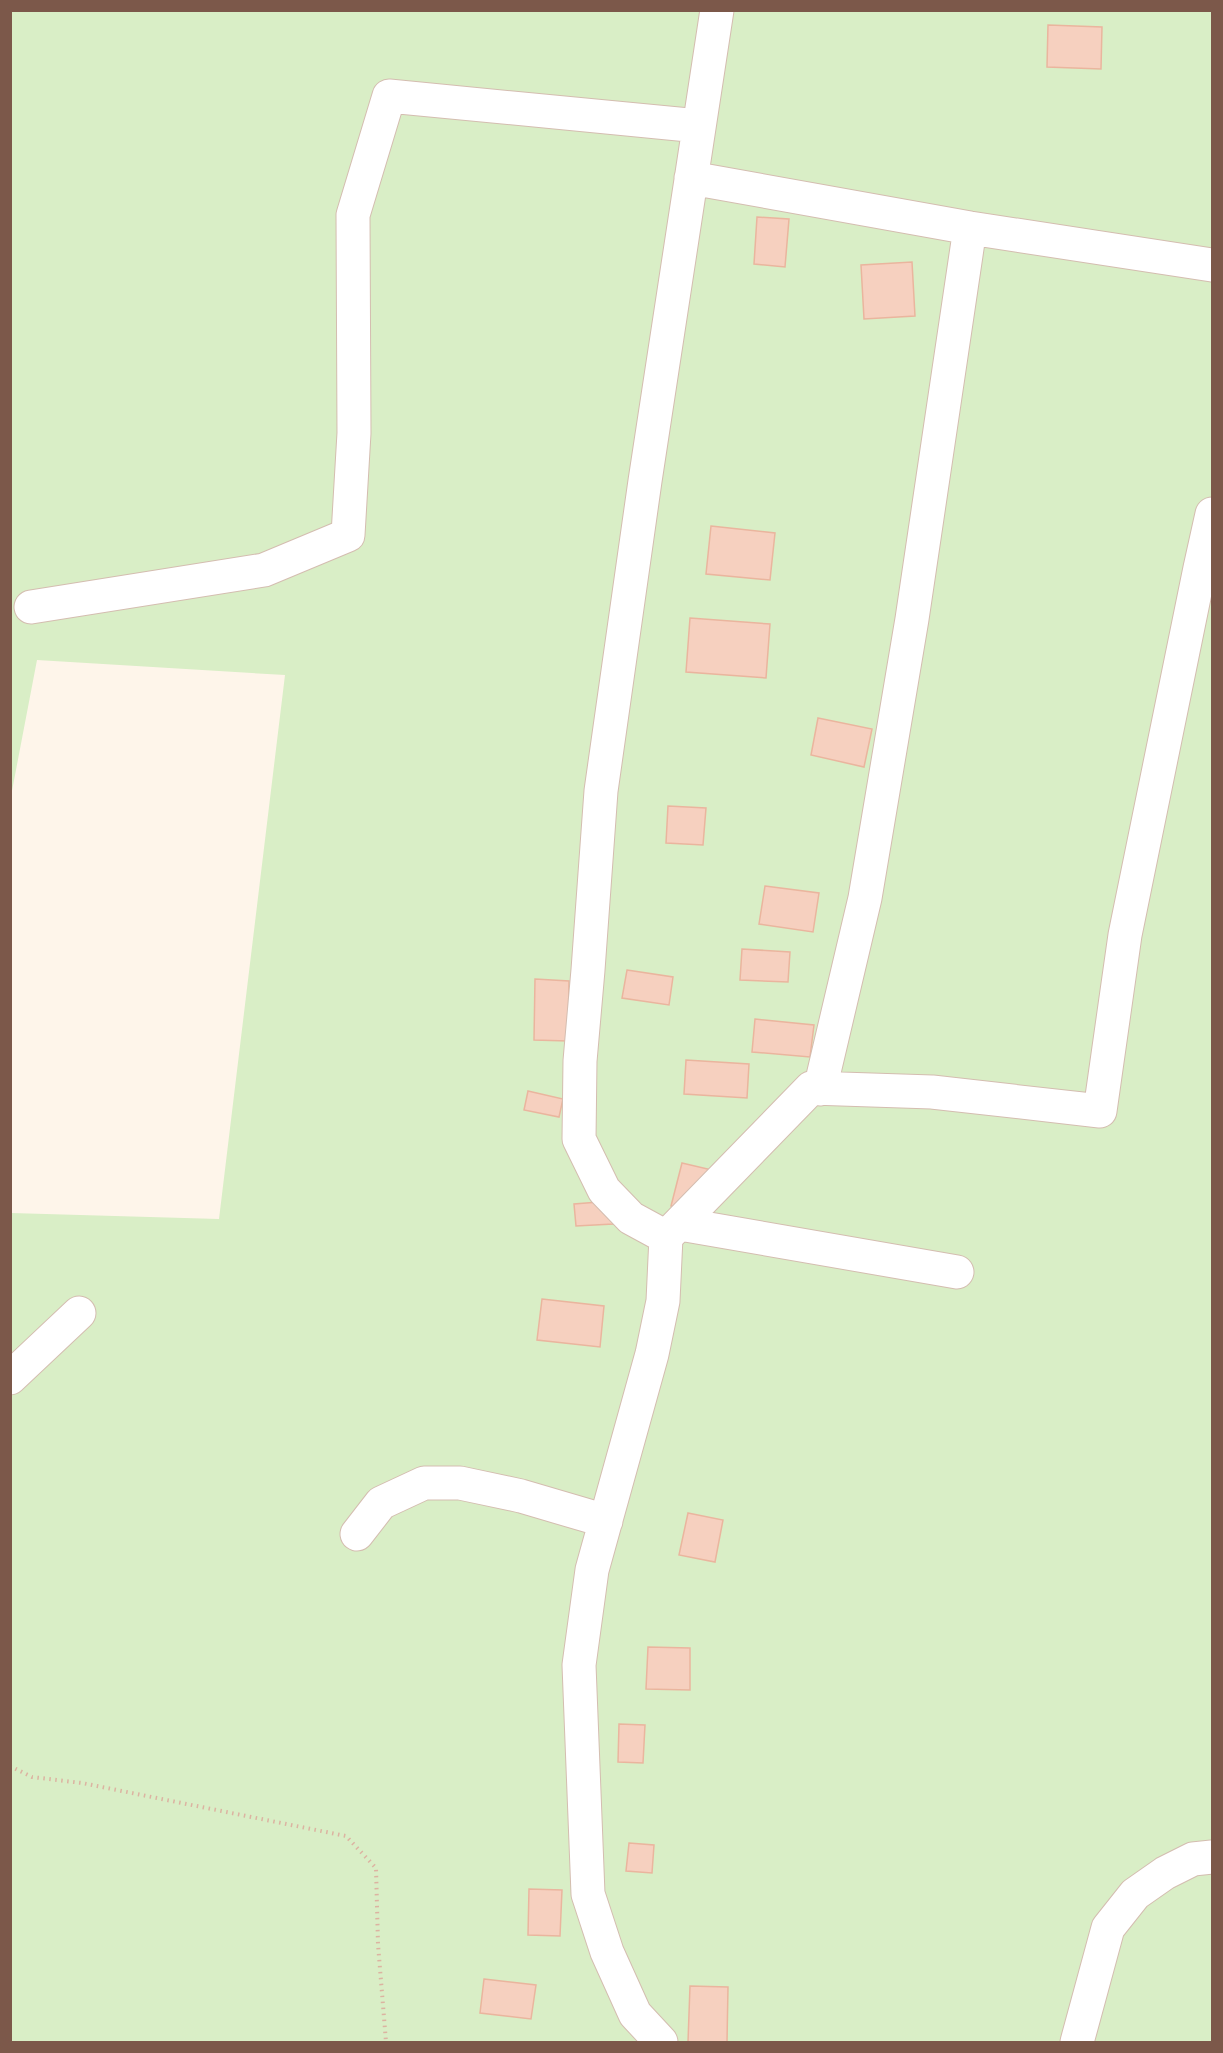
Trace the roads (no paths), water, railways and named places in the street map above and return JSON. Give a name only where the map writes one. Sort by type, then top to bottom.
[{"type":"lane","points":[[717,10],[645,481],[601,791],[580,1061],[579,1139],[604,1190],[631,1218],[673,1230],[957,1272]]},
{"type":"lane","points":[[31,607],[264,570],[348,535],[354,433],[353,214],[388,96],[699,126]]},
{"type":"lane","points":[[692,178],[970,228],[1212,265]]},
{"type":"lane","points":[[820,1089],[865,898],[912,619],[970,228]]},
{"type":"lane","points":[[661,2043],[635,2014],[607,1952],[588,1894],[579,1665],[592,1570],[654,1344],[663,1302],[673,1230],[811,1089],[932,1092],[1100,1111],[1125,935],[1212,514]]},
{"type":"lane","points":[[10,1378],[79,1313]]},
{"type":"lane","points":[[357,1534],[381,1503],[424,1483],[460,1483],[521,1496],[606,1521]]},
{"type":"lane","points":[[1077,2043],[1108,1929],[1135,1894],[1165,1873],[1193,1858],[1212,1857]]}]
